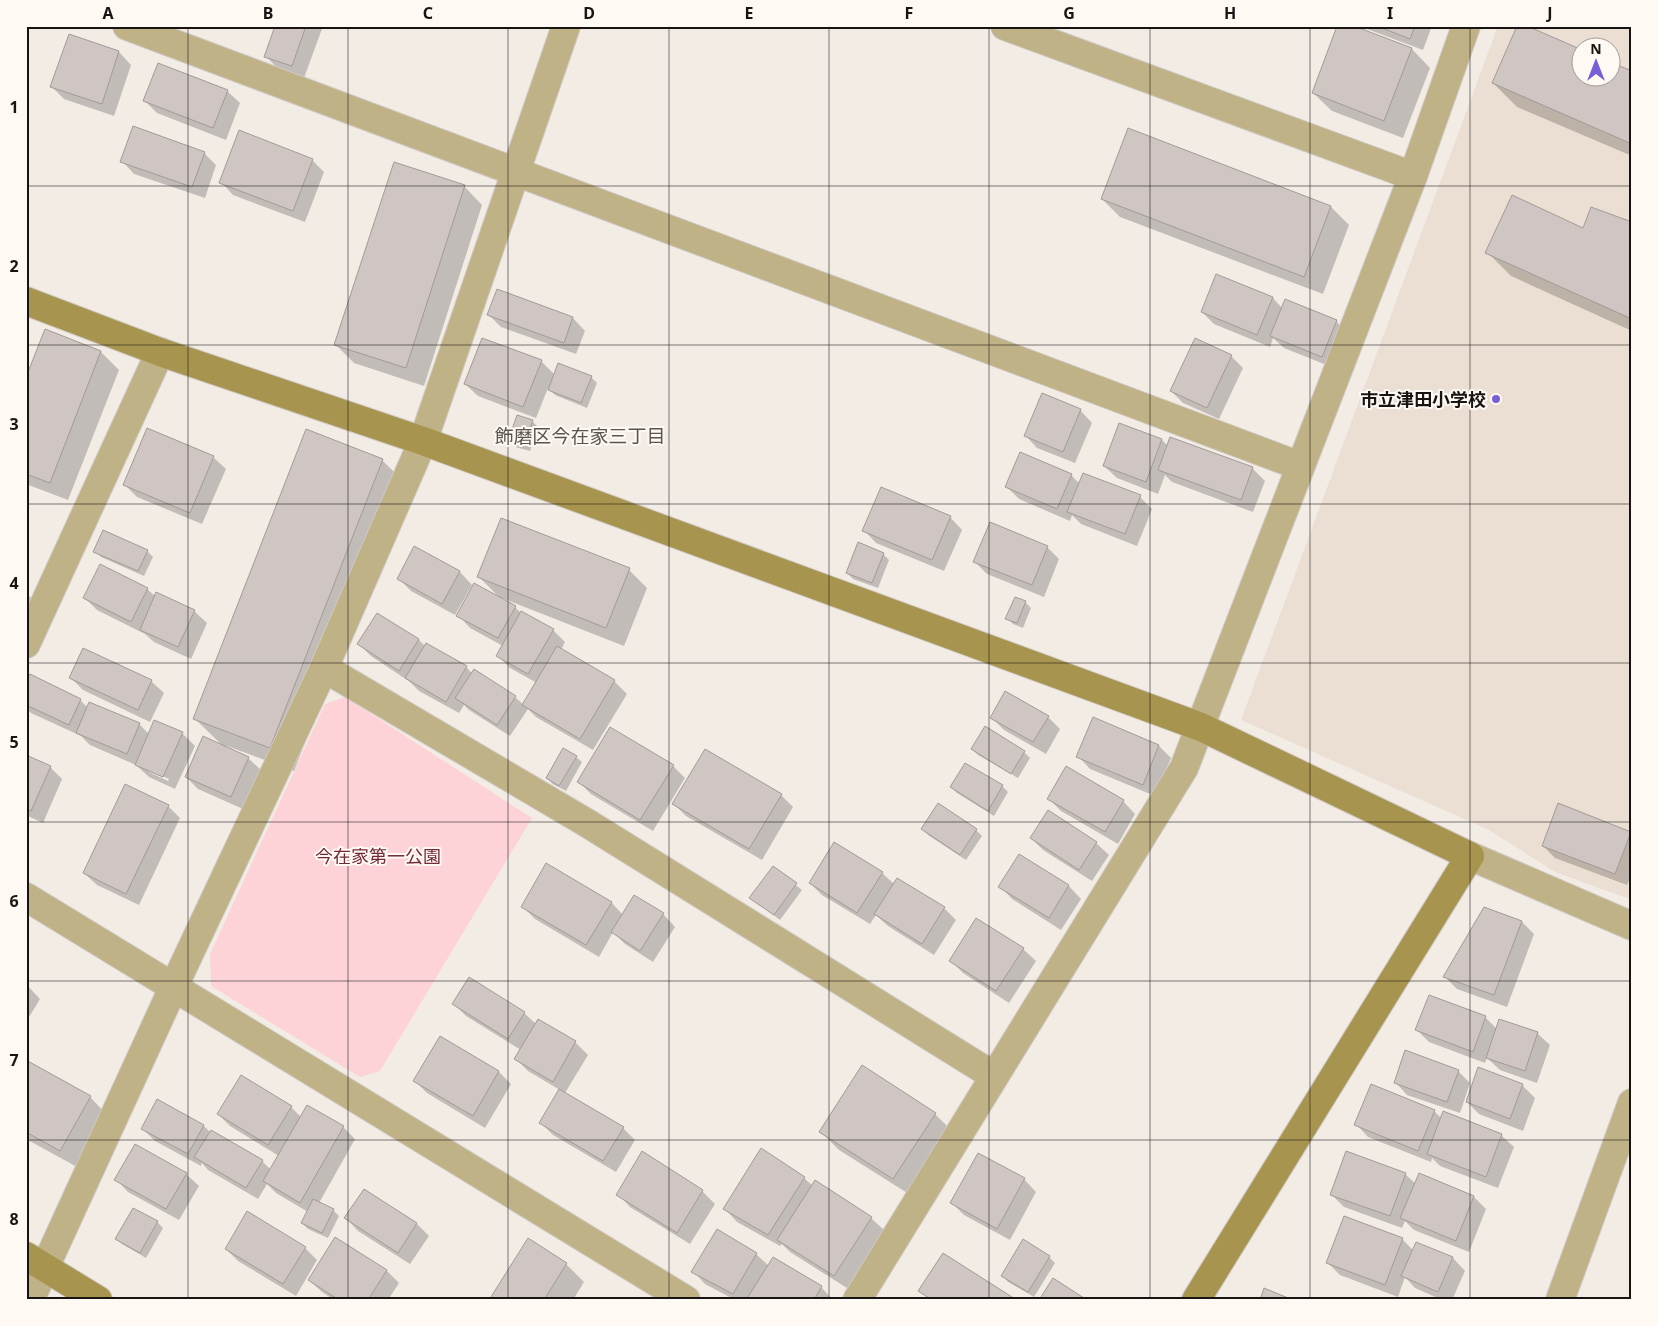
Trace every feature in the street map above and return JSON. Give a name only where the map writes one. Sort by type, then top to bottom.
[{"type":"street","points":[[127,26],[1300,466]]},
{"type":"street","points":[[30,1300],[36,1262],[174,986],[324,668],[423,441],[566,26]]},
{"type":"street","points":[[1005,26],[1413,176]]},
{"type":"street","points":[[857,1300],[1184,768],[1413,176],[1466,26]]},
{"type":"street","points":[[26,301],[160,352],[423,441],[1201,727],[1470,856],[1632,926]]},
{"type":"street","points":[[26,644],[160,352]]},
{"type":"street","points":[[324,668],[587,823],[994,1076]]},
{"type":"street","points":[[1196,1300],[1470,856]]},
{"type":"street","points":[[26,897],[686,1300]]},
{"type":"street","points":[[1560,1300],[1632,1104]]},
{"type":"street","points":[[36,1262],[98,1300]]},
{"type":"shaded area","name":"市立津田小学校","points":[[1498,26],[1632,26],[1632,900],[1555,872],[1489,830],[1241,720]]},
{"type":"green space","name":"今在家第一公園","points":[[345,697],[532,818],[380,1071],[360,1077],[211,986],[210,954],[325,704]]},
{"type":"building","points":[[275,26],[306,26],[292,66],[264,57]]},
{"type":"building","points":[[1337,26],[1354,26],[1412,48],[1384,121],[1312,93]]},
{"type":"building","points":[[1377,26],[1415,26],[1410,39]]},
{"type":"building","points":[[1517,26],[1527,26],[1570,45],[1570,88],[1620,88],[1620,66],[1632,71],[1632,144],[1492,83]]},
{"type":"building","points":[[69,34],[119,51],[102,104],[50,87]]},
{"type":"building","points":[[158,63],[228,90],[213,128],[143,101]]},
{"type":"building","points":[[133,126],[205,152],[192,187],[120,162]]},
{"type":"building","points":[[1128,128],[1331,206],[1304,277],[1101,199]]},
{"type":"building","points":[[239,130],[313,159],[293,211],[219,183]]},
{"type":"building","points":[[394,162],[465,185],[406,368],[334,345]]},
{"type":"building","points":[[1512,195],[1583,228],[1591,207],[1632,222],[1632,319],[1485,253]]},
{"type":"building","points":[[1216,274],[1273,297],[1257,335],[1201,312]]},
{"type":"building","points":[[497,289],[573,317],[564,343],[487,315]]},
{"type":"building","points":[[1285,299],[1337,320],[1322,357],[1270,336]]},
{"type":"building","points":[[45,329],[101,351],[50,483],[26,474],[26,377]]},
{"type":"building","points":[[482,338],[542,360],[523,407],[464,384]]},
{"type":"building","points":[[1195,338],[1232,355],[1207,408],[1170,391]]},
{"type":"building","points":[[558,363],[592,376],[581,403],[548,390]]},
{"type":"building","points":[[1042,393],[1081,409],[1063,452],[1024,436]]},
{"type":"building","points":[[517,415],[533,420],[524,446],[508,441]]},
{"type":"building","points":[[1119,423],[1162,439],[1146,482],[1103,466]]},
{"type":"building","points":[[147,428],[214,456],[190,513],[123,485]]},
{"type":"building","points":[[306,429],[383,459],[270,748],[193,719]]},
{"type":"building","points":[[1170,437],[1253,467],[1241,500],[1158,470]]},
{"type":"building","points":[[1020,452],[1072,474],[1057,509],[1005,487]]},
{"type":"building","points":[[1083,473],[1141,495],[1125,534],[1067,512]]},
{"type":"building","points":[[881,487],[951,516],[932,560],[862,531]]},
{"type":"building","points":[[501,518],[630,568],[606,628],[477,577]]},
{"type":"building","points":[[990,522],[1048,546],[1032,585],[973,562]]},
{"type":"building","points":[[103,530],[148,550],[138,571],[93,552]]},
{"type":"building","points":[[858,542],[884,553],[872,583],[846,573]]},
{"type":"building","points":[[414,546],[460,571],[442,604],[397,579]]},
{"type":"building","points":[[100,564],[148,588],[131,622],[83,598]]},
{"type":"building","points":[[474,583],[516,606],[498,638],[456,616]]},
{"type":"building","points":[[156,592],[195,610],[178,647],[140,630]]},
{"type":"building","points":[[1015,597],[1026,601],[1017,623],[1005,619]]},
{"type":"building","points":[[521,611],[554,629],[528,674],[496,656]]},
{"type":"building","points":[[377,613],[419,639],[399,671],[357,644]]},
{"type":"building","points":[[426,643],[467,666],[446,702],[405,678]]},
{"type":"building","points":[[557,646],[615,680],[580,739],[522,705]]},
{"type":"building","points":[[83,648],[152,680],[138,710],[69,678]]},
{"type":"building","points":[[474,669],[516,696],[497,725],[455,698]]},
{"type":"building","points":[[30,674],[81,699],[69,725],[26,705],[26,681]]},
{"type":"building","points":[[1005,691],[1049,716],[1033,742],[990,718]]},
{"type":"building","points":[[89,702],[140,723],[127,754],[76,733]]},
{"type":"building","points":[[1093,717],[1159,745],[1143,785],[1076,757]]},
{"type":"building","points":[[154,720],[183,732],[163,777],[135,765]]},
{"type":"building","points":[[985,726],[1025,751],[1011,774],[971,749]]},
{"type":"building","points":[[610,727],[674,765],[640,820],[577,782]]},
{"type":"building","points":[[203,736],[249,757],[231,797],[185,777]]},
{"type":"building","points":[[563,748],[577,756],[559,786],[546,778]]},
{"type":"building","points":[[705,749],[782,794],[749,849],[672,804]]},
{"type":"building","points":[[26,755],[51,766],[31,811],[26,809]]},
{"type":"building","points":[[965,763],[1003,785],[988,811],[950,787]]},
{"type":"building","points":[[1066,766],[1124,800],[1105,832],[1047,799]]},
{"type":"building","points":[[125,784],[169,805],[126,894],[83,873]]},
{"type":"building","points":[[938,803],[977,829],[960,855],[921,829]]},
{"type":"building","points":[[1558,803],[1631,832],[1615,874],[1542,846]]},
{"type":"building","points":[[1048,810],[1097,842],[1079,870],[1030,838]]},
{"type":"building","points":[[834,842],[883,872],[857,913],[809,883]]},
{"type":"building","points":[[1019,854],[1069,885],[1049,918],[998,887]]},
{"type":"building","points":[[546,863],[612,902],[586,945],[521,907]]},
{"type":"building","points":[[773,866],[797,883],[774,915],[749,898]]},
{"type":"building","points":[[897,878],[945,907],[922,944],[874,914]]},
{"type":"building","points":[[634,895],[664,913],[640,951],[611,932]]},
{"type":"building","points":[[1484,907],[1522,921],[1494,995],[1443,977]]},
{"type":"building","points":[[976,918],[1024,948],[996,991],[949,961]]},
{"type":"building","points":[[469,977],[525,1012],[508,1039],[452,1004]]},
{"type":"building","points":[[1429,995],[1486,1016],[1473,1052],[1415,1030]]},
{"type":"building","points":[[538,1019],[576,1041],[553,1082],[514,1059]]},
{"type":"building","points":[[1499,1019],[1538,1032],[1525,1071],[1486,1058]]},
{"type":"building","points":[[440,1036],[499,1071],[473,1116],[413,1081]]},
{"type":"building","points":[[1405,1050],[1459,1070],[1447,1102],[1394,1083]]},
{"type":"building","points":[[26,1060],[91,1096],[60,1151],[26,1132]]},
{"type":"building","points":[[862,1065],[936,1113],[893,1179],[819,1132]]},
{"type":"building","points":[[1478,1067],[1523,1084],[1510,1119],[1466,1102]]},
{"type":"building","points":[[241,1075],[292,1106],[268,1145],[217,1114]]},
{"type":"building","points":[[1371,1084],[1435,1110],[1418,1151],[1354,1125]]},
{"type":"building","points":[[559,1089],[624,1127],[603,1161],[539,1123]]},
{"type":"building","points":[[157,1099],[204,1125],[188,1154],[141,1129]]},
{"type":"building","points":[[307,1105],[344,1126],[300,1203],[263,1181]]},
{"type":"building","points":[[1443,1111],[1502,1134],[1486,1177],[1427,1154]]},
{"type":"building","points":[[211,1130],[263,1160],[246,1188],[194,1157]]},
{"type":"building","points":[[135,1144],[187,1173],[166,1209],[114,1180]]},
{"type":"building","points":[[761,1148],[805,1177],[768,1235],[723,1209]]},
{"type":"building","points":[[642,1151],[703,1190],[677,1233],[616,1195]]},
{"type":"building","points":[[1346,1151],[1406,1173],[1390,1216],[1330,1195]]},
{"type":"building","points":[[978,1153],[1025,1178],[997,1229],[950,1203]]},
{"type":"building","points":[[1419,1173],[1474,1196],[1456,1241],[1400,1218]]},
{"type":"building","points":[[815,1180],[872,1217],[834,1276],[777,1240]]},
{"type":"building","points":[[364,1189],[417,1223],[398,1253],[344,1218]]},
{"type":"building","points":[[313,1199],[334,1209],[322,1233],[301,1223]]},
{"type":"building","points":[[133,1208],[158,1221],[140,1253],[115,1239]]},
{"type":"building","points":[[247,1211],[306,1247],[283,1284],[225,1249]]},
{"type":"building","points":[[1344,1216],[1403,1238],[1385,1285],[1326,1263]]},
{"type":"building","points":[[717,1229],[757,1253],[733,1294],[691,1272]]},
{"type":"building","points":[[335,1237],[387,1270],[368,1300],[339,1300],[308,1280]]},
{"type":"building","points":[[528,1238],[567,1263],[544,1300],[489,1300]]},
{"type":"building","points":[[1023,1239],[1050,1256],[1028,1292],[1001,1276]]},
{"type":"building","points":[[1416,1242],[1453,1257],[1438,1292],[1401,1276]]},
{"type":"building","points":[[943,1253],[1012,1297],[1010,1300],[932,1300],[918,1291]]},
{"type":"building","points":[[773,1257],[822,1286],[814,1300],[746,1300]]},
{"type":"building","points":[[1053,1278],[1087,1300],[1039,1300]]},
{"type":"building","points":[[1264,1288],[1293,1300],[1260,1300]]},
{"type":"place","name":"市立津田小学校","points":[[1496,399]]},
{"type":"district","name":"飾磨区今在家三丁目","points":[[580,436]]}]
